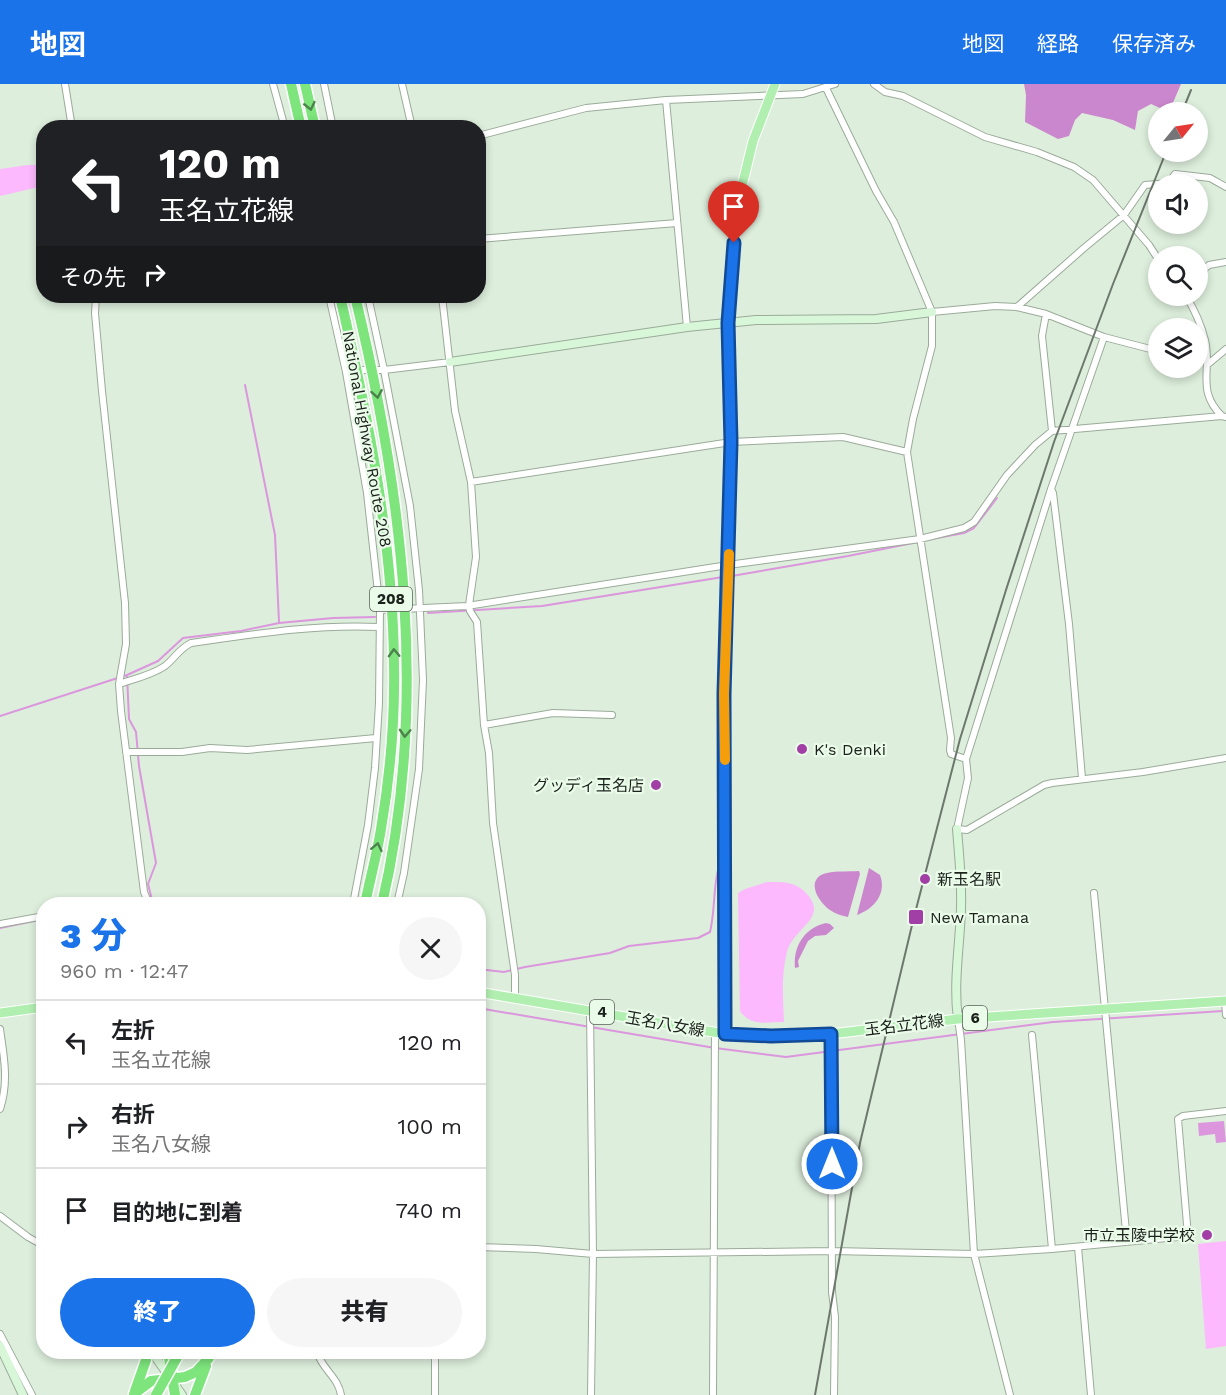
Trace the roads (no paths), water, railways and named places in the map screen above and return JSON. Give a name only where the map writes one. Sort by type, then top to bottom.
[{"type":"highway","points":[[291,84],[299,120]]},
{"type":"highway","points":[[305,84],[313,120]]},
{"type":"highway","name":"National Highway Route 208","points":[[341,303],[352,371],[385,530],[392,608],[394,690],[388,774],[381,829],[366,897]]},
{"type":"highway","name":"National Highway Route 208","points":[[357,303],[378,369],[405,608],[407,690],[402,775],[390,870],[384,897]]},
{"type":"highway","points":[[134,1395],[146,1359]]},
{"type":"highway","points":[[169,1359],[175,1395]]},
{"type":"highway","points":[[156,1395],[176,1359]]},
{"type":"highway","points":[[134,1395],[151,1381],[185,1377],[196,1372],[207,1359]]},
{"type":"highway","points":[[195,1395],[209,1359]]},
{"type":"main road","name":"玉名八女線","points":[[486,994],[720,1033],[724,694],[731,442],[728,323],[739,205],[753,141],[775,84]]},
{"type":"main road","name":"玉名立花線","points":[[720,1033],[771,1036],[831,1034],[958,1019],[1225,1003]]},
{"type":"main road","points":[[0,1013],[36,1008]]},
{"type":"street","points":[[65,84],[71,120]]},
{"type":"street","points":[[273,84],[283,120]]},
{"type":"street","points":[[324,84],[331,120]]},
{"type":"street","points":[[402,84],[410,120]]},
{"type":"street","points":[[486,134],[586,108],[666,100],[803,94],[835,84]]},
{"type":"street","points":[[874,84],[885,92],[903,96],[985,137],[1038,152],[1074,167],[1093,180],[1148,246]]},
{"type":"street","points":[[826,88],[876,191],[894,222],[932,312],[932,346],[913,418],[907,452],[951,738],[950,750],[951,754],[966,759]]},
{"type":"street","points":[[666,100],[687,327]]},
{"type":"street","points":[[1017,307],[1124,215],[1145,185],[1169,183],[1175,174],[1210,178],[1226,187]]},
{"type":"street","points":[[486,238],[677,223]]},
{"type":"street","points":[[1208,266],[1226,262]]},
{"type":"street","points":[[96,303],[102,391],[125,603],[126,644],[119,683],[146,897]]},
{"type":"street","points":[[331,303],[352,371],[380,610],[379,702],[375,768],[368,825],[354,897]]},
{"type":"street","points":[[369,303],[378,369],[410,506],[423,680],[419,770],[410,840],[398,897]]},
{"type":"street","points":[[443,303],[455,411],[471,482],[476,557],[469,605],[477,622],[493,823],[515,975],[515,999]]},
{"type":"street","points":[[352,371],[450,362],[687,327],[756,320],[876,319],[995,306],[1017,307],[1046,314],[1104,337],[1148,348]]},
{"type":"street","points":[[1046,314],[1042,336],[1052,431]]},
{"type":"street","points":[[1010,1395],[974,1254],[961,1030],[958,1019],[957,980],[961,907],[957,829],[960,806],[968,778],[966,759],[1051,489],[1104,337]]},
{"type":"street","points":[[1208,362],[1226,349]]},
{"type":"street","points":[[1206,378],[1206,390],[1214,409],[1224,416]]},
{"type":"street","points":[[380,610],[469,605],[728,565],[920,539],[964,528],[974,522],[1006,475],[1052,431],[1224,416]]},
{"type":"street","points":[[471,482],[731,442],[843,436],[907,452]]},
{"type":"street","points":[[1051,489],[1069,624],[1082,778]]},
{"type":"street","points":[[119,683],[154,672],[165,665],[181,648],[191,643],[339,625],[379,627]]},
{"type":"street","points":[[484,725],[553,713],[612,715]]},
{"type":"street","points":[[126,752],[182,752],[210,748],[247,750],[376,738]]},
{"type":"street","points":[[957,829],[967,830],[1044,785],[1226,758]]},
{"type":"street","points":[[1094,893],[1127,1242]]},
{"type":"street","points":[[0,924],[36,917]]},
{"type":"street","points":[[1225,1003],[1226,1015]]},
{"type":"street","points":[[590,1010],[593,1254],[591,1395]]},
{"type":"street","points":[[0,1029],[6,1074],[5,1095],[0,1109]]},
{"type":"street","points":[[713,1395],[715,1043],[720,1033]]},
{"type":"street","points":[[831,1034],[834,1395]]},
{"type":"street","points":[[1032,1035],[1052,1249]]},
{"type":"street","points":[[486,1247],[593,1254],[832,1251],[974,1254],[1188,1236],[1178,1119],[1183,1116],[1226,1111]]},
{"type":"street","points":[[0,1216],[36,1242]]},
{"type":"street","points":[[1077,1247],[1091,1395]]},
{"type":"street","points":[[0,1334],[32,1395]]},
{"type":"street","points":[[0,1346],[23,1395]]},
{"type":"street","points":[[157,1359],[182,1395]]},
{"type":"street","points":[[320,1359],[324,1368],[336,1380],[341,1395]]},
{"type":"street","points":[[435,1359],[435,1395]]},
{"type":"waterway","points":[[245,385],[275,535],[279,622]]},
{"type":"waterway","points":[[926,540],[964,533],[974,528],[997,498]]},
{"type":"waterway","points":[[732,576],[918,542]]},
{"type":"waterway","points":[[428,613],[542,606],[723,577]]},
{"type":"waterway","points":[[0,716],[127,675],[158,661],[183,638],[241,631],[279,623],[375,617]]},
{"type":"waterway","points":[[127,675],[129,719],[136,732],[139,766],[156,863],[148,884],[151,897]]},
{"type":"waterway","points":[[486,970],[504,972],[610,953],[629,946],[698,938],[710,932],[718,870]]},
{"type":"waterway","points":[[0,928],[36,921]]},
{"type":"waterway","points":[[486,1009],[715,1048],[786,1057],[1053,1022],[1223,1011]]},
{"type":"railway","points":[[1186,102],[1191,90]]},
{"type":"railway","points":[[815,1395],[860,1143],[913,921],[960,739],[1054,442],[1113,284],[1162,162]]},
{"type":"place","name":"K's Denki","points":[[802,749]]},
{"type":"place","name":"グッディ玉名店","points":[[656,785]]},
{"type":"place","name":"新玉名駅","points":[[925,879]]},
{"type":"place","name":"New Tamana","points":[[916,917]]},
{"type":"place","name":"市立玉陵中学校","points":[[1207,1235]]}]
